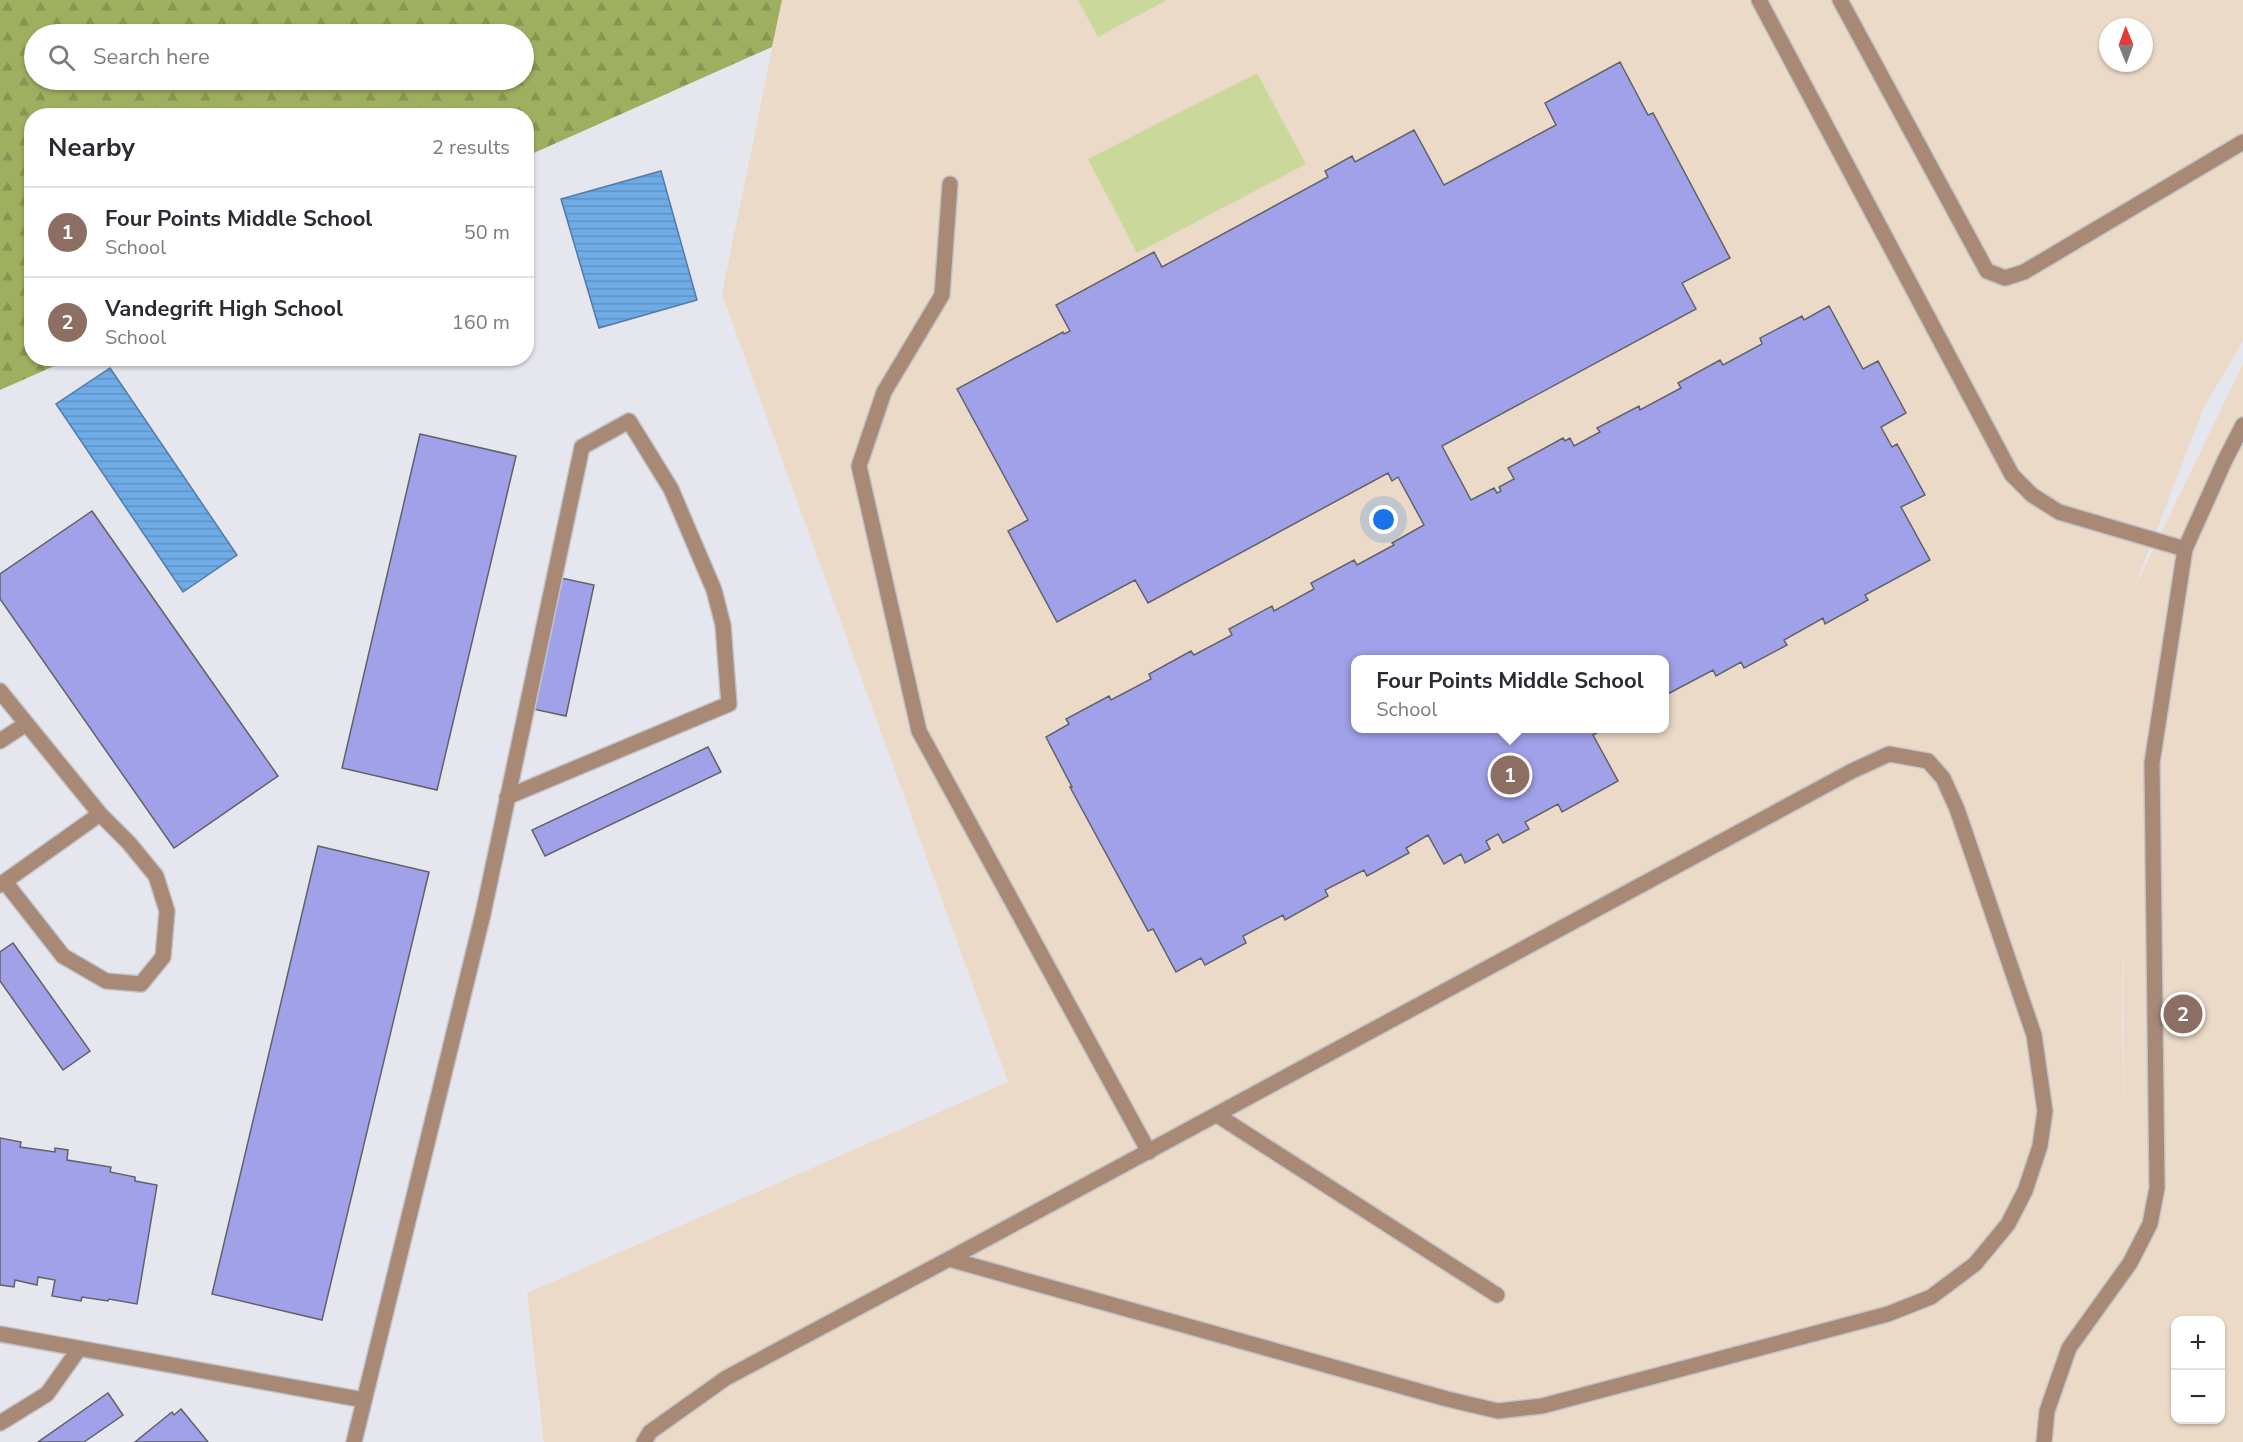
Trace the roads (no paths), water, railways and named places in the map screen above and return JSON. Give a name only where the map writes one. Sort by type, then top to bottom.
[{"type":"lane","points":[[1759,0],[2012,474],[2032,495],[2059,512],[2185,549]]},
{"type":"lane","points":[[1840,0],[1988,271],[2005,278],[2024,272],[2243,142]]},
{"type":"lane","points":[[950,184],[942,295],[885,392],[859,466],[919,731],[1149,1152]]},
{"type":"lane","points":[[354,1442],[483,914],[507,797],[582,447],[628,421],[671,489],[714,590],[723,625],[729,704],[507,797]]},
{"type":"lane","points":[[2044,1442],[2047,1412],[2069,1348],[2130,1263],[2150,1224],[2157,1188],[2152,763],[2185,549],[2243,425]]},
{"type":"lane","points":[[0,691],[100,814],[129,843],[156,876],[167,911],[163,957],[141,984],[106,981],[63,956],[2,884],[100,814]]},
{"type":"lane","points":[[0,741],[26,724]]},
{"type":"lane","points":[[645,1442],[650,1432],[726,1378],[1852,771],[1889,754],[1928,761],[1943,778],[1957,809],[2034,1035],[2045,1111],[2040,1146],[2025,1191],[2008,1224],[1975,1264],[1931,1297],[1888,1314],[1542,1406],[1498,1411],[1447,1399],[949,1259]]},
{"type":"lane","points":[[1216,1115],[1497,1295]]},
{"type":"lane","points":[[0,1334],[364,1400]]},
{"type":"lane","points":[[0,1423],[47,1394],[79,1348]]},
{"type":"water","points":[[661,171],[697,300],[599,328],[561,199]]},
{"type":"water","points":[[110,368],[237,555],[183,592],[56,404]]},
{"type":"place","name":"Four Points Middle School","points":[[1510,775]]},
{"type":"place","name":"Vandegrift High School","points":[[2183,1014]]}]
